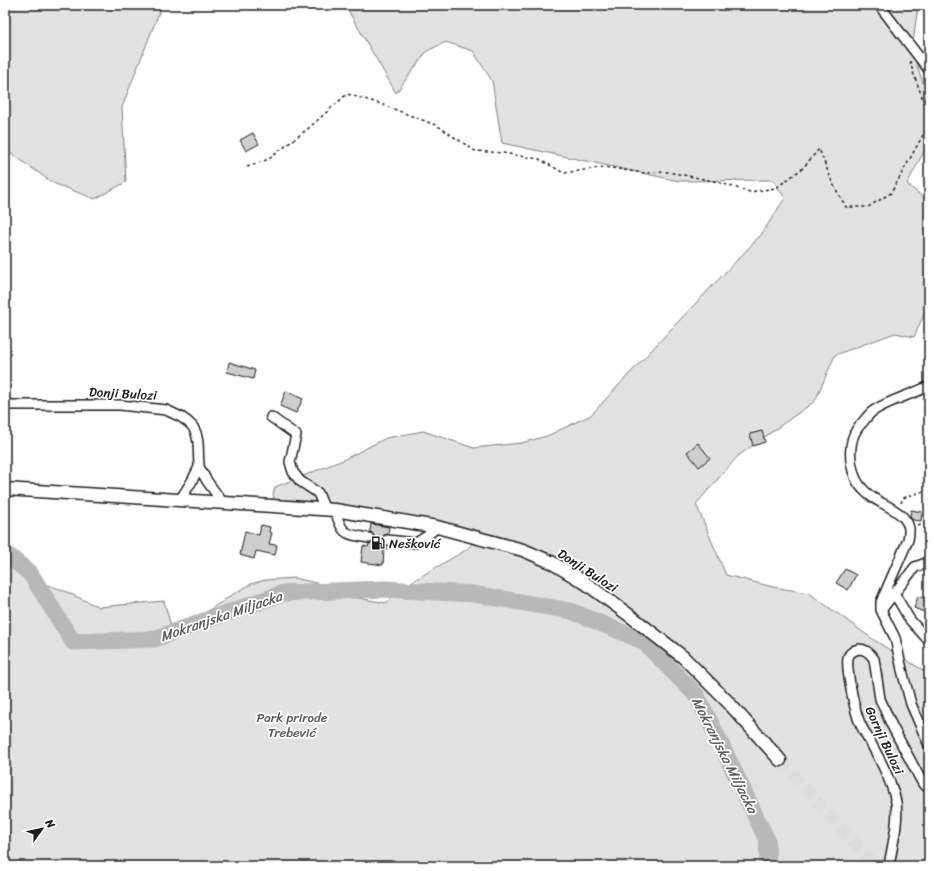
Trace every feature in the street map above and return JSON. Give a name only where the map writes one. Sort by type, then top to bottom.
[{"type":"main road","name":"Donji Bulozi","points":[[5,489],[330,510],[437,527],[523,550],[551,562],[584,582],[633,618],[682,658],[727,700],[780,760]]},
{"type":"street","points":[[879,5],[929,70]]},
{"type":"street","points":[[929,386],[884,405],[872,412],[856,430],[852,438],[850,448],[854,474],[859,483],[873,498],[903,517],[910,530],[908,540],[881,602],[881,610],[896,638],[911,704],[929,745]]},
{"type":"street","name":"Donji Bulozi","points":[[5,405],[120,405],[166,410],[181,417],[193,427],[198,442],[199,467],[223,503]]},
{"type":"street","points":[[271,417],[296,435],[290,462],[293,472],[300,481],[318,494],[344,531],[352,535],[369,538]]},
{"type":"street","points":[[180,500],[199,467]]},
{"type":"street","points":[[387,540],[416,543],[437,527]]},
{"type":"street","points":[[881,610],[915,567],[929,562]]},
{"type":"street","points":[[894,593],[910,620],[929,641]]},
{"type":"street","name":"Gornji Bulozi","points":[[889,866],[897,818],[896,804],[886,772],[858,720],[848,666],[848,657],[853,651],[859,649],[865,650],[874,659],[880,699],[892,726],[923,784],[929,788]]},
{"type":"path","points":[[909,58],[929,116]]},
{"type":"path","points":[[247,167],[269,159],[310,127],[347,94],[378,103],[438,126],[475,151],[503,153],[540,159],[564,172],[605,166],[643,173],[668,172],[714,181],[750,192],[776,188],[803,168],[819,149],[833,184],[846,206],[868,207],[891,193],[929,124]]},
{"type":"path","points":[[897,512],[903,498],[929,488]]},
{"type":"path","points":[[927,490],[929,498]]},
{"type":"path","points":[[910,530],[929,522]]},
{"type":"green space","points":[[5,5],[162,5],[122,107],[126,182],[95,199],[53,183],[5,149]]},
{"type":"green space","name":"Park prirode Trebević","points":[[345,5],[918,5],[912,51],[929,100],[929,142],[907,184],[929,202],[929,264],[925,272],[929,276],[929,303],[914,337],[895,333],[835,355],[815,401],[738,456],[696,504],[726,575],[773,587],[809,593],[874,640],[929,674],[929,866],[5,866],[5,550],[13,555],[35,581],[60,589],[99,607],[164,601],[172,630],[179,628],[197,618],[251,584],[265,580],[295,578],[329,586],[345,594],[358,598],[386,603],[406,585],[466,550],[474,540],[394,519],[277,511],[273,494],[275,487],[343,460],[386,438],[423,431],[474,448],[521,443],[547,436],[591,415],[761,235],[785,198],[773,180],[679,181],[502,143],[492,81],[473,51],[446,42],[427,51],[396,93]]},
{"type":"building","points":[[253,133],[259,144],[246,151],[240,140]]},
{"type":"building","points":[[229,362],[255,370],[253,379],[227,372]]},
{"type":"building","points":[[286,391],[303,399],[296,413],[280,406]]},
{"type":"building","points":[[762,431],[765,442],[753,446],[750,434]]},
{"type":"building","points":[[698,443],[710,458],[699,467],[687,452]]},
{"type":"building","points":[[911,510],[922,512],[921,521],[913,520],[910,516]]},
{"type":"building","name":"Nešković","points":[[371,524],[389,527],[388,534],[384,535],[381,539],[382,543],[387,546],[386,550],[384,550],[383,565],[361,562],[363,546],[368,547],[369,544],[375,539],[370,532]]},
{"type":"building","points":[[261,525],[270,527],[269,532],[272,533],[269,544],[277,545],[275,555],[256,551],[254,559],[240,555],[245,531],[259,535]]},
{"type":"building","points":[[845,569],[856,575],[848,590],[836,583]]},
{"type":"building","points":[[918,596],[929,600],[929,614],[914,608]]},
{"type":"waterway","name":"Mokranjska Miljacka","points":[[5,553],[30,573],[73,642],[154,639],[283,593],[384,589],[474,594],[571,611],[643,641],[697,696],[767,840],[768,866]]},
{"type":"tunnel","points":[[369,538],[387,540]]},
{"type":"tunnel","points":[[780,760],[875,866]]},
{"type":"place","name":"Nešković","points":[[378,543]]}]
